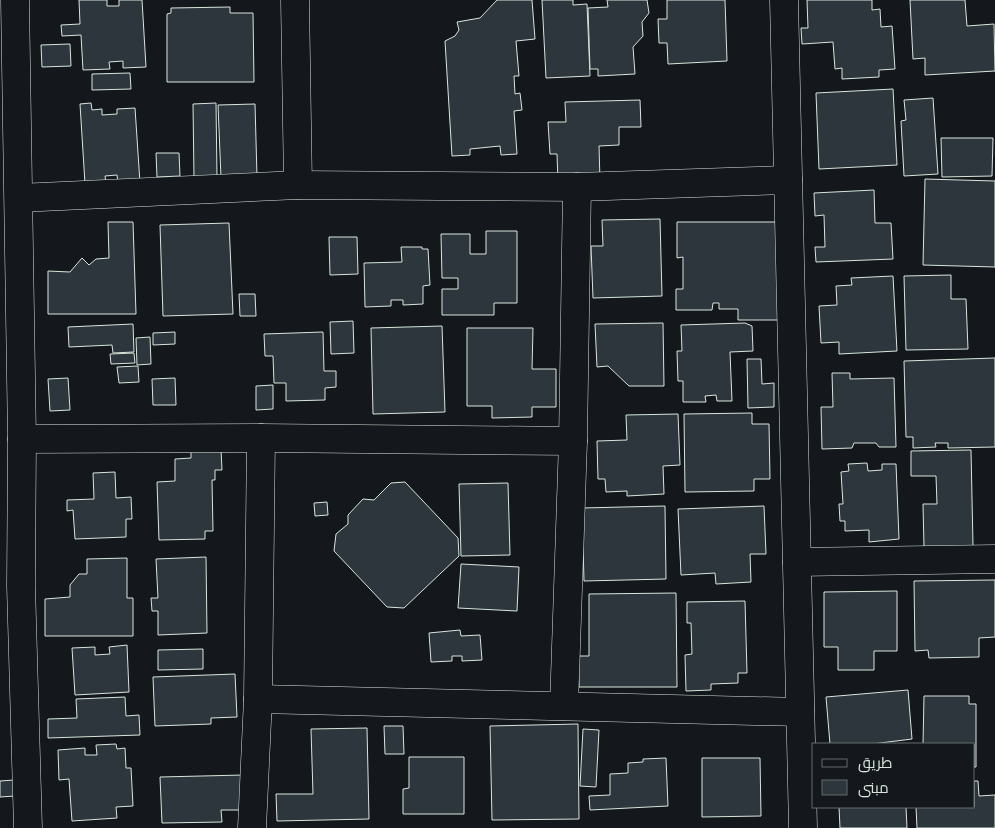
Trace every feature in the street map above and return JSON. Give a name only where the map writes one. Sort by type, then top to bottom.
[{"type":"street","points":[[15,0],[22,439],[10,586],[28,828]]},
{"type":"street","points":[[295,0],[298,185]]},
{"type":"street","points":[[784,0],[803,828]]},
{"type":"street","points":[[18,198],[298,185],[577,187],[788,180]]},
{"type":"street","points":[[564,706],[573,441],[577,187]]},
{"type":"street","points":[[22,439],[261,438],[573,441]]},
{"type":"street","points":[[252,828],[258,699],[261,438]]},
{"type":"street","points":[[797,562],[995,559]]},
{"type":"street","points":[[258,699],[800,712]]},
{"type":"building","points":[[79,0],[107,0],[107,6],[119,6],[119,0],[142,0],[146,67],[123,68],[123,61],[109,62],[110,69],[83,70],[81,35],[62,36],[61,25],[80,24]]},
{"type":"building","points":[[497,0],[532,0],[535,39],[516,41],[519,76],[514,76],[515,94],[520,93],[522,110],[514,111],[517,154],[501,155],[500,146],[470,149],[470,155],[452,156],[445,41],[455,36],[459,30],[457,22],[480,18]]},
{"type":"building","points":[[542,0],[573,0],[573,5],[587,4],[590,76],[546,78]]},
{"type":"building","points":[[607,0],[647,0],[649,13],[642,22],[643,36],[633,47],[635,74],[598,76],[598,69],[590,69],[588,8],[608,7]]},
{"type":"building","points":[[667,0],[725,0],[727,61],[668,64],[667,43],[659,43],[658,19],[667,19]]},
{"type":"building","points":[[807,0],[872,0],[872,10],[880,9],[881,27],[892,26],[895,69],[879,70],[879,77],[842,79],[842,68],[835,69],[833,42],[802,44],[801,28],[808,28]]},
{"type":"building","points":[[910,0],[965,0],[967,26],[994,24],[995,71],[925,75],[925,58],[913,59]]},
{"type":"building","points":[[230,7],[230,13],[253,13],[254,82],[167,82],[167,14],[171,13],[171,8]]},
{"type":"building","points":[[70,44],[71,66],[42,67],[41,45]]},
{"type":"building","points":[[130,73],[131,89],[92,90],[92,74]]},
{"type":"building","points":[[893,89],[897,165],[819,169],[816,93]]},
{"type":"building","points":[[933,98],[938,174],[904,176],[901,121],[906,120],[904,100]]},
{"type":"building","points":[[640,100],[641,127],[619,127],[619,145],[599,146],[600,181],[558,182],[557,154],[550,154],[548,122],[566,122],[565,102]]},
{"type":"building","points":[[91,103],[92,110],[102,109],[102,115],[117,114],[117,109],[135,108],[140,183],[118,184],[117,175],[105,176],[106,183],[85,184],[80,104]]},
{"type":"building","points":[[216,103],[217,177],[194,178],[193,104]]},
{"type":"building","points":[[255,104],[257,177],[221,178],[218,105]]},
{"type":"building","points":[[941,138],[993,138],[992,176],[942,177]]},
{"type":"building","points":[[156,153],[179,153],[180,176],[157,177]]},
{"type":"building","points":[[925,179],[995,181],[995,267],[923,265]]},
{"type":"building","points":[[874,190],[875,223],[891,223],[893,259],[816,262],[815,247],[825,247],[824,215],[815,216],[814,193]]},
{"type":"building","points":[[660,219],[662,296],[593,298],[591,246],[603,246],[602,220]]},
{"type":"building","points":[[108,222],[133,222],[136,314],[48,314],[48,271],[70,272],[82,258],[89,265],[96,259],[109,258]]},
{"type":"building","points":[[677,222],[777,222],[778,320],[738,320],[738,309],[719,309],[719,303],[713,303],[712,310],[676,310],[676,289],[683,289],[683,257],[677,258]]},
{"type":"building","points":[[229,223],[233,314],[163,316],[160,225]]},
{"type":"building","points":[[486,231],[517,231],[517,303],[494,303],[494,315],[442,315],[442,289],[458,289],[458,278],[442,278],[441,234],[470,234],[470,254],[486,254]]},
{"type":"building","points":[[329,237],[357,237],[358,274],[330,275]]},
{"type":"building","points":[[401,247],[422,247],[422,249],[428,249],[430,285],[423,286],[423,304],[403,305],[403,300],[391,300],[391,306],[365,307],[364,263],[402,262]]},
{"type":"building","points":[[951,275],[951,299],[966,299],[968,349],[906,350],[904,276]]},
{"type":"building","points":[[893,276],[897,351],[839,354],[839,342],[821,343],[819,306],[837,305],[836,286],[852,285],[851,278]]},
{"type":"building","points":[[239,294],[255,294],[256,316],[240,316]]},
{"type":"building","points":[[353,321],[354,353],[331,354],[330,322]]},
{"type":"building","points":[[663,323],[664,386],[629,386],[608,366],[597,367],[595,324]]},
{"type":"building","points":[[745,323],[752,326],[753,351],[730,352],[732,401],[717,401],[716,395],[705,396],[706,402],[683,402],[683,381],[678,381],[677,351],[682,351],[681,325]]},
{"type":"building","points":[[133,324],[134,352],[113,353],[112,345],[69,347],[68,327]]},
{"type":"building","points":[[442,326],[445,412],[373,414],[371,328]]},
{"type":"building","points":[[467,328],[533,328],[532,369],[556,369],[556,407],[532,407],[532,417],[492,418],[492,406],[467,406]]},
{"type":"building","points":[[175,332],[175,344],[153,345],[153,333]]},
{"type":"building","points":[[323,332],[324,371],[336,371],[336,387],[325,388],[325,400],[286,401],[286,383],[274,383],[273,356],[265,356],[264,334]]},
{"type":"building","points":[[150,337],[151,364],[137,365],[136,338]]},
{"type":"building","points":[[134,353],[135,363],[111,364],[110,354]]},
{"type":"building","points":[[995,358],[995,447],[948,448],[948,443],[935,443],[936,447],[913,448],[913,437],[906,437],[904,361]]},
{"type":"building","points":[[747,359],[761,359],[762,384],[774,383],[774,407],[748,408]]},
{"type":"building","points":[[138,366],[139,382],[119,383],[117,367]]},
{"type":"building","points":[[832,373],[850,373],[850,379],[894,378],[896,447],[879,447],[876,443],[854,443],[852,448],[822,449],[821,407],[833,407]]},
{"type":"building","points":[[68,378],[70,410],[50,411],[48,379]]},
{"type":"building","points":[[175,378],[176,405],[153,405],[152,379]]},
{"type":"building","points":[[273,385],[273,409],[256,410],[256,386]]},
{"type":"building","points":[[752,413],[752,424],[769,424],[770,479],[754,479],[754,491],[685,492],[684,414]]},
{"type":"building","points":[[678,414],[680,465],[663,466],[664,494],[627,496],[627,491],[606,492],[605,479],[598,479],[597,441],[627,440],[626,415]]},
{"type":"building","points":[[221,449],[222,470],[215,470],[215,480],[212,480],[213,531],[205,531],[205,539],[159,540],[157,482],[175,481],[175,459],[191,458],[191,450]]},
{"type":"building","points":[[971,450],[973,546],[924,547],[923,504],[937,504],[936,476],[911,476],[911,451]]},
{"type":"building","points":[[867,463],[868,471],[882,470],[882,464],[896,464],[899,539],[869,542],[869,530],[845,531],[845,521],[840,521],[839,504],[843,504],[841,472],[849,471],[848,464]]},
{"type":"building","points":[[115,472],[116,498],[131,497],[132,519],[126,519],[126,537],[75,539],[73,510],[67,511],[67,500],[94,499],[93,473]]},
{"type":"building","points":[[405,482],[458,538],[459,556],[404,608],[387,607],[334,551],[336,534],[348,524],[348,515],[363,499],[374,500],[391,483]]},
{"type":"building","points":[[508,483],[510,555],[461,556],[459,484]]},
{"type":"building","points":[[327,502],[328,515],[315,516],[314,503]]},
{"type":"building","points":[[665,506],[666,579],[584,581],[582,508]]},
{"type":"building","points":[[764,506],[766,554],[750,554],[751,582],[716,584],[715,573],[681,575],[678,509]]},
{"type":"building","points":[[206,557],[207,633],[158,635],[158,611],[152,611],[151,598],[158,598],[156,559]]},
{"type":"building","points":[[127,558],[127,598],[133,598],[133,636],[45,636],[45,599],[70,597],[70,585],[79,574],[87,574],[87,559]]},
{"type":"building","points":[[461,564],[519,567],[517,611],[458,608]]},
{"type":"building","points":[[995,580],[995,637],[979,638],[979,657],[929,658],[928,650],[915,651],[914,581]]},
{"type":"building","points":[[897,591],[897,651],[874,651],[874,670],[838,670],[838,647],[824,647],[824,592]]},
{"type":"building","points":[[676,593],[677,687],[579,687],[578,656],[589,656],[589,594]]},
{"type":"building","points":[[745,601],[747,673],[738,673],[738,683],[711,684],[711,690],[686,691],[685,655],[692,654],[691,623],[687,623],[687,602]]},
{"type":"building","points":[[460,630],[461,636],[480,635],[482,660],[462,661],[462,656],[452,656],[452,661],[431,662],[429,633]]},
{"type":"building","points":[[127,645],[129,692],[75,695],[72,648],[95,647],[95,655],[110,654],[109,647]]},
{"type":"building","points":[[203,649],[203,669],[158,670],[158,650]]},
{"type":"building","points":[[235,674],[237,717],[211,718],[211,724],[155,726],[153,677]]},
{"type":"building","points":[[908,690],[912,739],[880,743],[830,743],[826,697]]},
{"type":"building","points":[[924,696],[969,696],[969,704],[976,704],[976,767],[975,743],[923,743]]},
{"type":"building","points":[[125,697],[126,716],[139,715],[140,735],[48,738],[48,719],[77,718],[76,699]]},
{"type":"building","points":[[578,724],[579,819],[492,820],[490,726]]},
{"type":"building","points":[[384,726],[403,726],[404,754],[385,754]]},
{"type":"building","points":[[367,728],[369,819],[277,821],[276,794],[313,794],[311,729]]},
{"type":"building","points":[[583,729],[599,730],[596,787],[580,786]]},
{"type":"building","points":[[116,744],[117,749],[125,748],[126,768],[131,768],[133,806],[116,807],[117,818],[72,821],[69,779],[59,780],[58,750],[85,748],[85,755],[97,755],[96,745]]},
{"type":"building","points":[[409,757],[464,757],[464,814],[403,814],[403,789],[409,788]]},
{"type":"building","points":[[666,758],[668,806],[590,810],[589,796],[610,795],[610,774],[628,773],[628,763],[643,762],[643,759]]},
{"type":"building","points":[[702,758],[760,758],[761,816],[702,817]]},
{"type":"building","points":[[243,775],[244,810],[221,810],[222,822],[162,823],[160,777]]},
{"type":"building","points":[[14,780],[15,796],[0,797],[0,781]]},
{"type":"building","points":[[975,781],[978,781],[979,796],[995,795],[995,828],[917,828],[916,808],[975,808]]},
{"type":"building","points":[[839,808],[906,808],[907,828],[840,828]]}]
